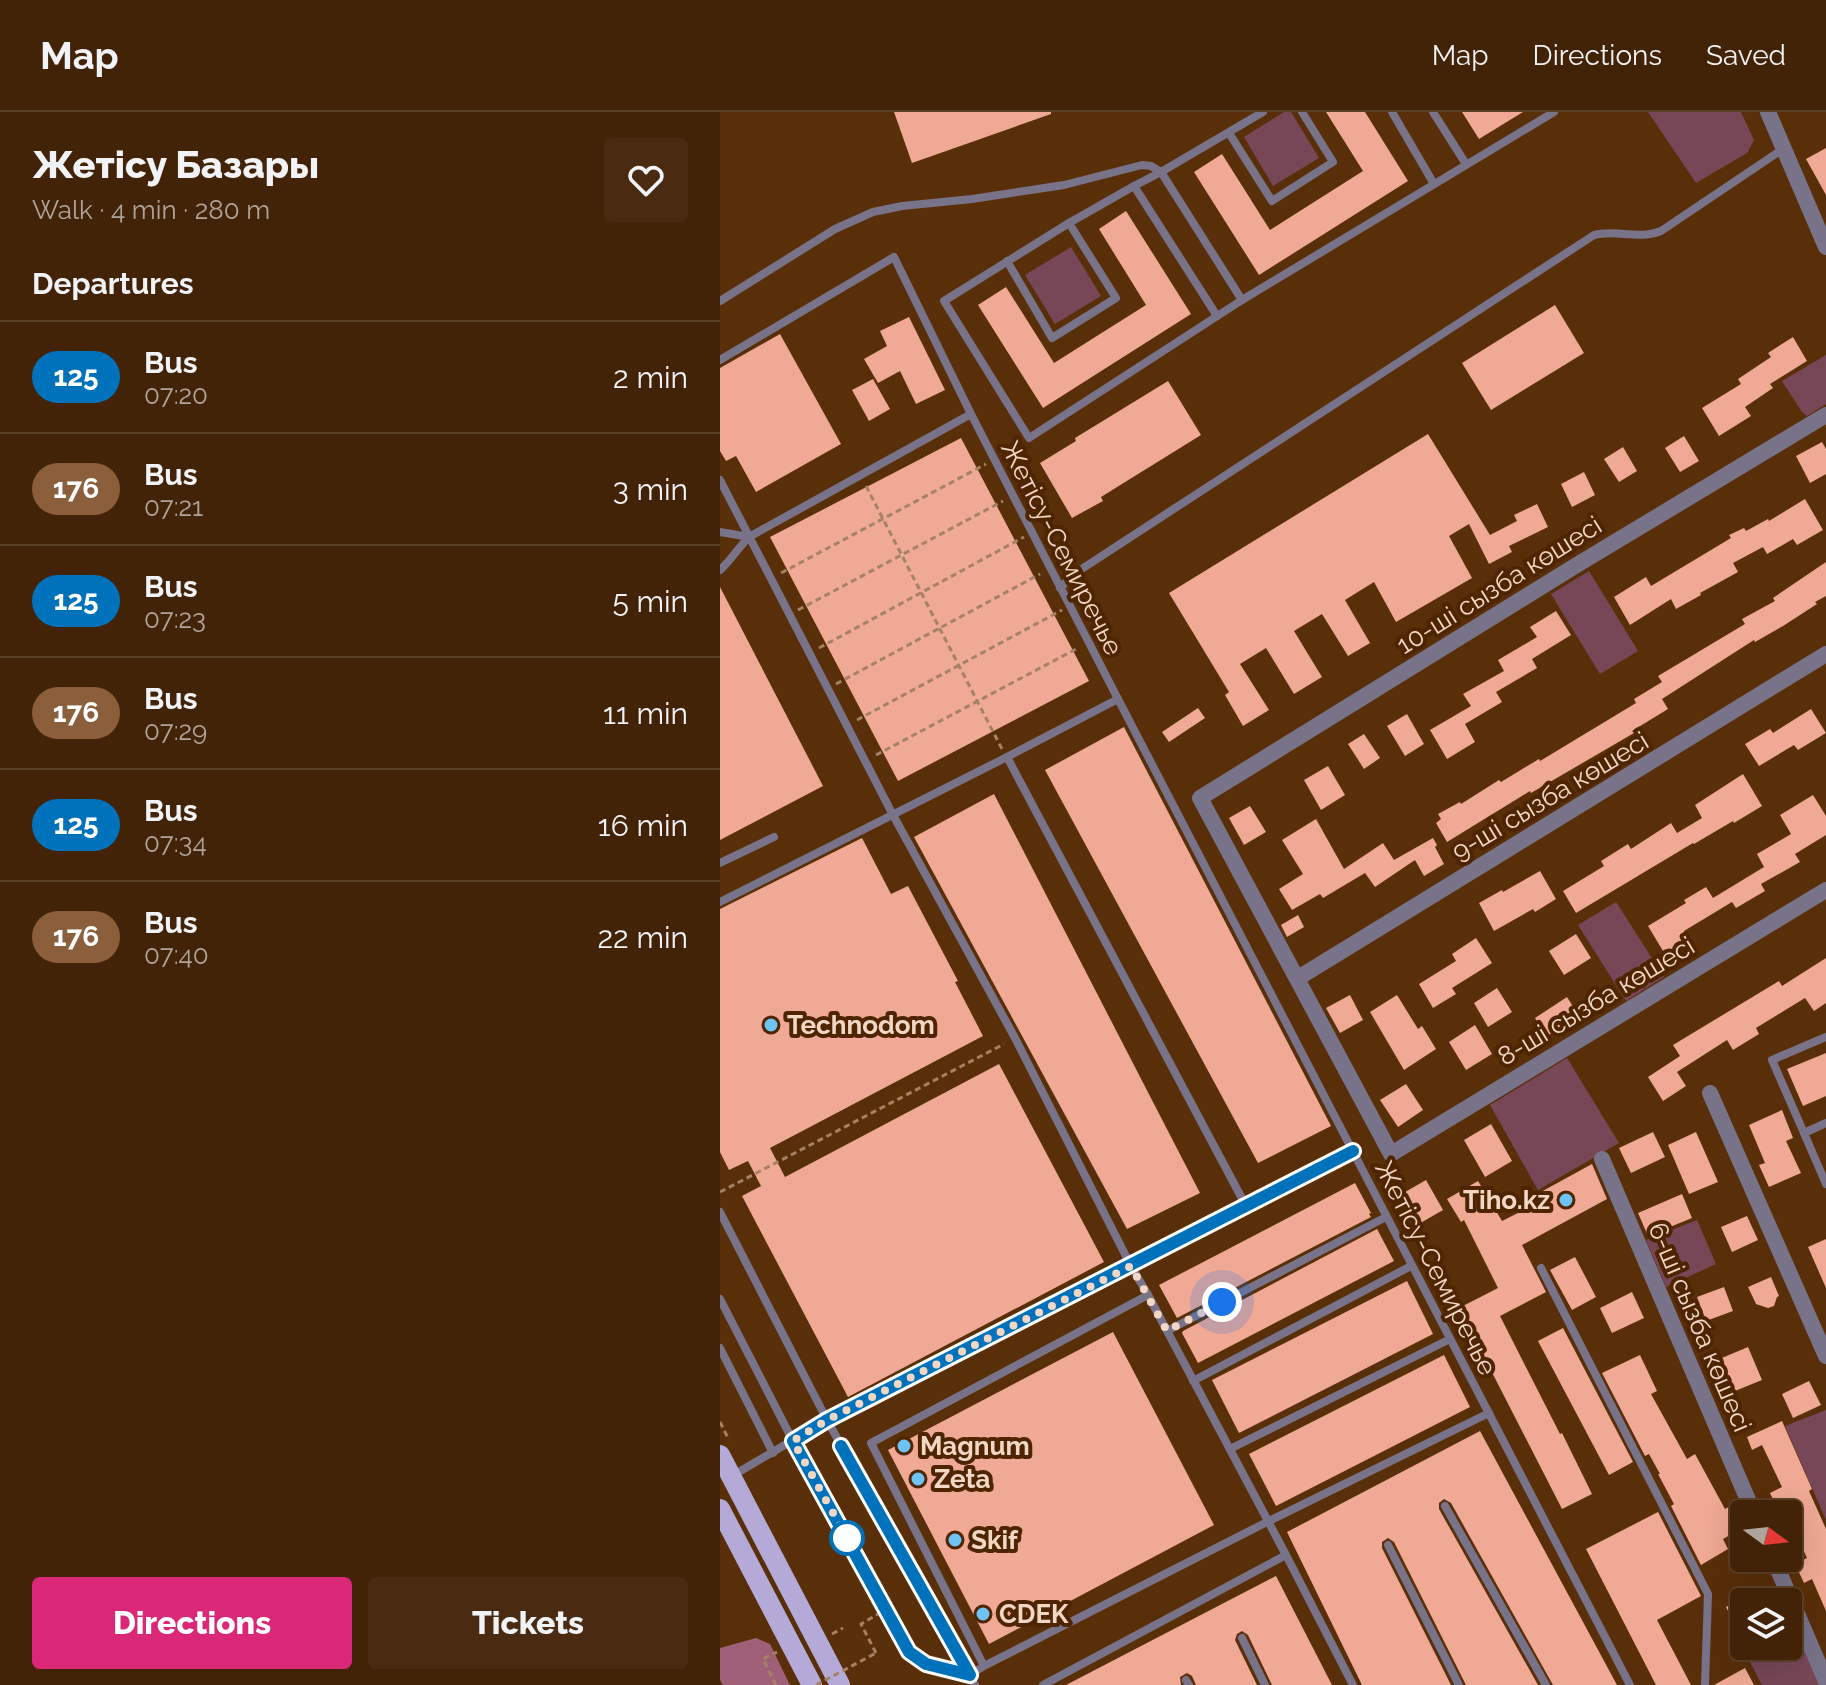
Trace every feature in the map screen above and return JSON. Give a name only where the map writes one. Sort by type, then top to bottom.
[{"type":"main road","points":[[720,1455],[840,1685]]},
{"type":"main road","points":[[720,1509],[814,1685]]},
{"type":"street","points":[[1768,112],[1826,247]]},
{"type":"street","name":"10-ші сызба көшесі","points":[[1298,978],[1200,798],[1826,415]]},
{"type":"street","name":"9-ші сызба көшесі","points":[[1298,978],[1826,654]]},
{"type":"street","name":"8-ші сызба көшесі","points":[[1298,978],[1391,1154],[1826,890]]},
{"type":"street","points":[[1710,1093],[1826,1356]]},
{"type":"street","name":"6-ші сызба көшесі","points":[[1602,1159],[1748,1500]]},
{"type":"street","points":[[1779,1572],[1826,1681]]},
{"type":"lane","points":[[1263,112],[1069,223],[944,301],[1029,438],[1242,300],[1554,112]]},
{"type":"lane","points":[[1229,133],[1272,201],[1333,162],[1302,112]]},
{"type":"lane","points":[[1392,112],[1434,184]]},
{"type":"lane","points":[[1433,112],[1466,164]]},
{"type":"lane","points":[[1060,588],[1074,574],[1594,235],[1661,231],[1784,149]]},
{"type":"lane","points":[[720,301],[835,229],[873,212],[1064,185],[1142,165],[1161,172],[1242,300]]},
{"type":"lane","points":[[1134,186],[1217,316]]},
{"type":"lane","points":[[1007,261],[1052,338],[1116,298],[1069,223]]},
{"type":"lane","name":"Жетісу-Семиречье","points":[[720,360],[894,257],[1060,588],[1630,1685]]},
{"type":"lane","points":[[720,570],[749,537],[971,414]]},
{"type":"lane","points":[[720,480],[893,815],[1015,1038],[1131,1266],[1353,1685]]},
{"type":"lane","points":[[720,532],[749,537]]},
{"type":"lane","points":[[720,902],[1118,699]]},
{"type":"lane","points":[[1007,757],[1246,1206]]},
{"type":"lane","points":[[720,863],[774,837]]},
{"type":"lane","points":[[1826,1037],[1772,1060],[1826,1184]]},
{"type":"lane","points":[[1804,1133],[1826,1123]]},
{"type":"lane","points":[[731,1476],[827,1420],[1353,1151]]},
{"type":"lane","points":[[720,1212],[827,1420],[975,1685]]},
{"type":"lane","points":[[1167,1331],[1386,1217]]},
{"type":"lane","points":[[1193,1381],[1411,1266]]},
{"type":"lane","points":[[1541,1268],[1708,1594],[1705,1685]]},
{"type":"lane","points":[[984,1666],[871,1443],[1148,1295]]},
{"type":"lane","points":[[720,1299],[793,1441],[909,1652],[926,1664],[970,1675],[1267,1522],[1489,1413]]},
{"type":"lane","points":[[1230,1449],[1450,1339]]},
{"type":"lane","points":[[720,1348],[773,1453]]},
{"type":"lane","points":[[1445,1506],[1546,1685]]},
{"type":"lane","points":[[1388,1545],[1459,1685]]},
{"type":"lane","points":[[1043,1685],[1286,1555]]},
{"type":"lane","points":[[1242,1638],[1265,1685]]},
{"type":"path","points":[[771,579],[995,459]]},
{"type":"path","points":[[860,476],[1007,757]]},
{"type":"path","points":[[789,614],[1013,495]]},
{"type":"path","points":[[809,653],[1032,533]]},
{"type":"path","points":[[827,688],[1050,568]]},
{"type":"path","points":[[847,725],[1070,606]]},
{"type":"path","points":[[865,761],[1089,643]]},
{"type":"path","points":[[720,1192],[1015,1038]]},
{"type":"path","points":[[814,1685],[876,1653],[861,1624],[886,1610]]},
{"type":"path","points":[[830,1635],[843,1628]]},
{"type":"path","points":[[763,1659],[776,1685]]},
{"type":"shaded area","points":[[1284,112],[1291,112],[1319,158],[1273,186],[1244,137]]},
{"type":"shaded area","points":[[1648,112],[1741,112],[1754,140],[1747,153],[1696,183]]},
{"type":"shaded area","points":[[1071,247],[1101,296],[1055,324],[1025,275]]},
{"type":"shaded area","points":[[1826,355],[1826,404],[1807,416],[1782,381]]},
{"type":"shaded area","points":[[1589,571],[1638,651],[1600,674],[1551,594]]},
{"type":"shaded area","points":[[1616,902],[1664,977],[1626,1001],[1578,925]]},
{"type":"shaded area","points":[[1567,1058],[1619,1143],[1538,1190],[1490,1105]]},
{"type":"shaded area","points":[[1697,1220],[1716,1264],[1666,1287],[1646,1240]]},
{"type":"shaded area","points":[[1826,1410],[1826,1520],[1785,1426]]},
{"type":"shaded area","points":[[1802,1635],[1823,1685],[1762,1685],[1749,1660],[1802,1660]]},
{"type":"shaded area","points":[[756,1638],[770,1644],[790,1685],[723,1685],[720,1680],[720,1648]]},
{"type":"building","points":[[894,112],[1051,112],[1051,114],[912,163]]},
{"type":"building","points":[[1326,112],[1365,112],[1408,181],[1259,275],[1194,172],[1222,154],[1270,230],[1363,171]]},
{"type":"building","points":[[1462,112],[1523,112],[1479,139]]},
{"type":"building","points":[[1826,148],[1826,195],[1806,159]]},
{"type":"building","points":[[1126,211],[1191,314],[1043,408],[978,305],[1006,287],[1054,363],[1146,305],[1099,229]]},
{"type":"building","points":[[1555,305],[1584,353],[1491,410],[1462,363]]},
{"type":"building","points":[[909,317],[945,390],[916,404],[900,371],[878,383],[864,359],[887,346],[880,331]]},
{"type":"building","points":[[780,334],[841,444],[756,492],[736,456],[726,461],[720,451],[720,368]]},
{"type":"building","points":[[1793,337],[1807,361],[1770,384],[1773,388],[1745,407],[1751,416],[1719,436],[1702,408],[1741,384],[1738,379],[1771,357],[1768,353]]},
{"type":"building","points":[[873,379],[890,409],[869,421],[852,390]]},
{"type":"building","points":[[1168,381],[1201,435],[1101,497],[1103,501],[1072,518],[1040,463]]},
{"type":"building","points":[[1428,434],[1490,535],[1517,521],[1514,515],[1537,504],[1548,527],[1509,546],[1512,552],[1489,564],[1469,524],[1449,536],[1472,578],[1396,622],[1374,582],[1345,600],[1370,643],[1348,656],[1322,614],[1294,631],[1322,677],[1294,694],[1266,648],[1240,664],[1269,710],[1243,726],[1225,695],[1229,692],[1169,593]]},
{"type":"building","points":[[1684,436],[1699,461],[1680,472],[1665,448]]},
{"type":"building","points":[[961,438],[1089,681],[898,781],[770,537]]},
{"type":"building","points":[[1822,442],[1826,449],[1826,474],[1810,483],[1796,456]]},
{"type":"building","points":[[1623,447],[1637,471],[1619,482],[1604,459]]},
{"type":"building","points":[[1584,472],[1595,495],[1572,507],[1561,484]]},
{"type":"building","points":[[1805,499],[1823,530],[1797,545],[1793,539],[1767,554],[1763,547],[1733,563],[1738,572],[1701,595],[1676,609],[1671,599],[1630,625],[1614,597],[1646,577],[1651,586],[1731,538],[1729,535],[1769,521]]},
{"type":"building","points":[[1826,562],[1826,596],[1815,602],[1817,604],[1662,699],[1668,709],[1632,731],[1634,733],[1447,842],[1436,823],[1441,819],[1438,814],[1540,761],[1636,703],[1634,699],[1662,682],[1658,676],[1745,624],[1742,619],[1775,601],[1773,598]]},
{"type":"building","points":[[720,587],[823,786],[720,840]]},
{"type":"building","points":[[1556,611],[1571,635],[1532,659],[1537,668],[1496,692],[1502,702],[1465,724],[1475,742],[1447,759],[1430,730],[1471,706],[1463,694],[1504,671],[1498,660],[1537,637],[1530,627]]},
{"type":"building","points":[[1198,708],[1205,718],[1169,742],[1162,732]]},
{"type":"building","points":[[1811,709],[1826,733],[1798,750],[1794,745],[1759,766],[1745,744],[1770,729],[1773,733]]},
{"type":"building","points":[[1407,714],[1424,744],[1405,756],[1387,726]]},
{"type":"building","points":[[1124,727],[1331,1126],[1258,1163],[1045,770]]},
{"type":"building","points":[[1364,734],[1380,758],[1364,769],[1348,744]]},
{"type":"building","points":[[1328,766],[1345,795],[1321,810],[1304,780]]},
{"type":"building","points":[[1743,774],[1762,806],[1576,913],[1563,891],[1604,866],[1601,861],[1628,844],[1631,849],[1671,823],[1677,833],[1702,818],[1695,805]]},
{"type":"building","points":[[994,794],[1200,1193],[1127,1229],[914,837]]},
{"type":"building","points":[[1813,795],[1826,816],[1826,835],[1795,854],[1800,862],[1761,884],[1765,891],[1736,908],[1732,902],[1684,931],[1690,941],[1666,956],[1648,926],[1706,887],[1713,898],[1764,867],[1757,854],[1791,834],[1780,815]]},
{"type":"building","points":[[1250,806],[1266,832],[1244,845],[1229,818]]},
{"type":"building","points":[[1316,819],[1344,869],[1383,843],[1394,860],[1433,838],[1444,864],[1424,876],[1415,860],[1375,887],[1365,873],[1323,898],[1320,894],[1292,910],[1279,889],[1303,874],[1282,840]]},
{"type":"building","points":[[862,838],[891,894],[908,886],[983,1036],[770,1148],[785,1177],[999,1064],[1104,1262],[848,1397],[742,1196],[761,1186],[748,1161],[729,1170],[720,1152],[720,909]]},
{"type":"building","points":[[1540,871],[1556,899],[1494,931],[1479,903]]},
{"type":"building","points":[[1298,915],[1304,927],[1287,937],[1281,925]]},
{"type":"building","points":[[1576,934],[1591,958],[1564,975],[1549,951]]},
{"type":"building","points":[[1476,938],[1492,963],[1452,988],[1456,994],[1433,1008],[1419,984],[1456,961],[1452,954]]},
{"type":"building","points":[[1826,958],[1826,1003],[1814,1011],[1805,998],[1756,1028],[1759,1034],[1733,1050],[1727,1040],[1677,1072],[1686,1086],[1663,1101],[1648,1077],[1680,1056],[1673,1045],[1779,981],[1782,986]]},
{"type":"building","points":[[1497,988],[1512,1012],[1488,1027],[1474,1003]]},
{"type":"building","points":[[1350,995],[1363,1020],[1340,1033],[1326,1008]]},
{"type":"building","points":[[1397,995],[1418,1029],[1422,1026],[1436,1049],[1404,1070],[1370,1012]]},
{"type":"building","points":[[1567,997],[1579,1016],[1547,1036],[1535,1018]]},
{"type":"building","points":[[1475,1025],[1492,1054],[1466,1070],[1449,1042]]},
{"type":"building","points":[[1826,1053],[1826,1096],[1803,1106],[1787,1069]]},
{"type":"building","points":[[1406,1084],[1423,1110],[1398,1127],[1380,1100]]},
{"type":"building","points":[[1782,1110],[1793,1138],[1786,1141],[1801,1173],[1769,1187],[1759,1165],[1765,1163],[1749,1125]]},
{"type":"building","points":[[1491,1124],[1512,1161],[1485,1177],[1464,1140]]},
{"type":"building","points":[[1653,1132],[1665,1157],[1631,1173],[1619,1148]]},
{"type":"building","points":[[1696,1132],[1718,1182],[1689,1194],[1668,1145]]},
{"type":"building","points":[[1592,1164],[1607,1199],[1522,1245],[1546,1292],[1500,1316],[1592,1494],[1562,1509],[1459,1308],[1498,1288],[1464,1220],[1461,1222],[1447,1199],[1478,1181],[1502,1221],[1524,1210],[1521,1203]]},
{"type":"building","points":[[1426,1180],[1443,1210],[1417,1225],[1400,1195]]},
{"type":"building","points":[[1355,1183],[1371,1217],[1177,1318],[1159,1285]]},
{"type":"building","points":[[1682,1194],[1692,1218],[1648,1236],[1638,1213]]},
{"type":"building","points":[[1747,1216],[1758,1240],[1732,1252],[1721,1227]]},
{"type":"building","points":[[1377,1229],[1394,1261],[1198,1363],[1183,1331]]},
{"type":"building","points":[[1826,1239],[1826,1288],[1808,1247]]},
{"type":"building","points":[[1575,1257],[1596,1297],[1572,1310],[1550,1270]]},
{"type":"building","points":[[1771,1277],[1779,1296],[1774,1306],[1768,1308],[1756,1304],[1748,1287]]},
{"type":"building","points":[[1407,1281],[1433,1334],[1239,1433],[1212,1380]]},
{"type":"building","points":[[1724,1287],[1733,1311],[1706,1321],[1697,1297]]},
{"type":"building","points":[[1632,1292],[1644,1318],[1612,1333],[1600,1308]]},
{"type":"building","points":[[1563,1328],[1633,1462],[1609,1475],[1538,1341]]},
{"type":"building","points":[[1113,1332],[1214,1525],[989,1644],[888,1450]]},
{"type":"building","points":[[1748,1347],[1762,1380],[1730,1393],[1717,1360]]},
{"type":"building","points":[[1444,1355],[1470,1407],[1276,1506],[1249,1454]]},
{"type":"building","points":[[1640,1355],[1657,1391],[1651,1394],[1687,1459],[1695,1454],[1725,1509],[1730,1506],[1730,1535],[1723,1539],[1728,1549],[1701,1565],[1671,1506],[1674,1504],[1660,1474],[1649,1454],[1645,1456],[1602,1373]]},
{"type":"building","points":[[1809,1381],[1821,1405],[1793,1418],[1782,1394]]},
{"type":"building","points":[[1782,1421],[1826,1529],[1826,1611],[1812,1579],[1804,1583],[1799,1572],[1802,1572],[1802,1560],[1807,1558],[1802,1547],[1802,1500],[1773,1500],[1770,1493],[1782,1487],[1762,1445],[1752,1450],[1747,1437]]},
{"type":"building","points":[[1480,1431],[1617,1685],[1553,1685],[1451,1503],[1444,1499],[1439,1503],[1439,1509],[1538,1685],[1466,1685],[1394,1542],[1388,1538],[1382,1542],[1382,1548],[1451,1685],[1362,1685],[1287,1532]]},
{"type":"building","points":[[1658,1512],[1701,1596],[1657,1620],[1691,1685],[1656,1685],[1586,1549]]},
{"type":"building","points":[[1276,1576],[1332,1685],[1272,1685],[1248,1635],[1242,1631],[1235,1640],[1257,1685],[1196,1685],[1187,1673],[1180,1677],[1181,1685],[1066,1685]]},
{"type":"building","points":[[1745,1668],[1754,1685],[1714,1685]]},
{"type":"bus line","name":"125","points":[[841,1446],[970,1675],[926,1664],[909,1652],[793,1441],[827,1420],[1353,1151]]},
{"type":"place","name":"Technodom","points":[[771,1025]]},
{"type":"place","name":"Tiho.kz","points":[[1566,1200]]},
{"type":"place","name":"Magnum","points":[[904,1446]]},
{"type":"place","name":"Zeta","points":[[918,1479]]},
{"type":"place","name":"Skif","points":[[955,1540]]},
{"type":"place","name":"CDEK","points":[[983,1614]]},
{"type":"route","points":[[847,1538],[793,1441],[827,1420],[1131,1266],[1167,1331],[1222,1302]]}]
